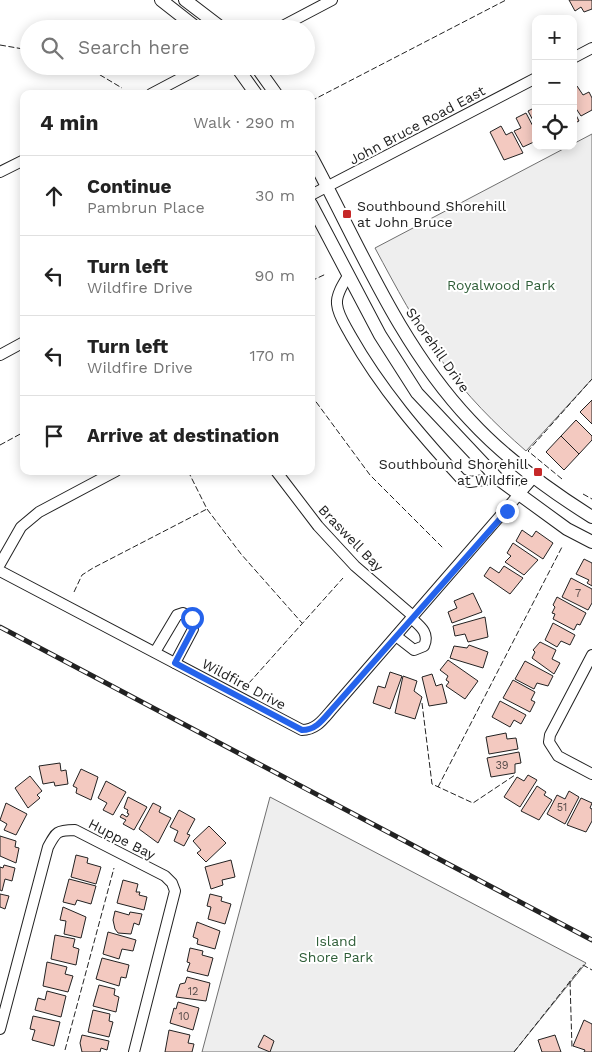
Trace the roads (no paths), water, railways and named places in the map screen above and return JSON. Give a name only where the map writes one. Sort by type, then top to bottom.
[{"type":"street","points":[[161,0],[187,20]]},
{"type":"street","points":[[185,0],[211,20]]},
{"type":"street","points":[[294,20],[332,0]]},
{"type":"street","points":[[577,56],[592,48]]},
{"type":"street","points":[[159,90],[187,75]]},
{"type":"street","points":[[242,75],[253,90]]},
{"type":"street","points":[[262,75],[273,90]]},
{"type":"street","name":"John Bruce Road East","points":[[315,193],[532,80]]},
{"type":"street","points":[[0,172],[20,162]]},
{"type":"street","name":"Shorehill Drive","points":[[315,163],[400,323],[434,376],[470,420],[534,477],[592,517]]},
{"type":"street","points":[[315,212],[380,335],[417,393],[497,478],[567,529],[592,542]]},
{"type":"street","points":[[348,276],[340,289],[336,303],[340,316],[388,392],[410,422],[460,479],[470,482],[497,478]]},
{"type":"street","points":[[0,355],[20,344]]},
{"type":"street","points":[[0,564],[21,526],[38,512],[108,475]]},
{"type":"street","name":"Braswell Bay","points":[[279,475],[318,526],[355,566],[412,617]]},
{"type":"street","name":"Wildfire Drive","points":[[0,571],[302,730],[310,730],[317,726],[534,477]]},
{"type":"street","points":[[155,652],[177,615],[188,614],[192,618],[193,629],[175,663]]},
{"type":"street","points":[[396,636],[414,650],[424,646],[426,641],[424,630],[412,617]]},
{"type":"street","points":[[592,655],[556,723],[549,742],[558,756],[592,774]]},
{"type":"street","name":"Huppe Bay","points":[[0,1029],[48,847],[54,836],[62,830],[75,830],[165,876],[172,883],[175,891],[134,1052]]},
{"type":"railway","points":[[0,627],[592,940]]},
{"type":"place","name":"Southbound Shorehill at John Bruce","points":[[347,214]]},
{"type":"place","name":"Southbound Shorehill at Wildfire","points":[[538,472]]},
{"type":"park label","name":"Royalwood Park","points":[[501,285]]},
{"type":"park label","name":"Island Shore Park","points":[[336,950]]}]
